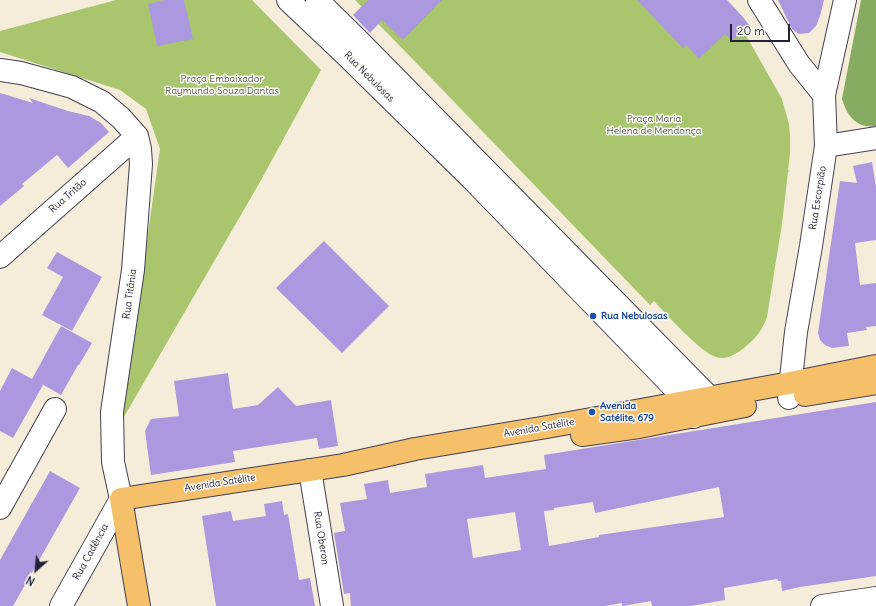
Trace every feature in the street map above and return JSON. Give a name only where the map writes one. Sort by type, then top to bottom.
[{"type":"main road","name":"Avenida Satélite","points":[[121,499],[343,465],[415,449],[547,427],[691,409],[789,390],[876,366]]},
{"type":"main road","name":"Avenida Satélite","points":[[789,390],[876,383]]},
{"type":"main road","name":"Rua Titânia","points":[[121,499],[139,606]]},
{"type":"street","name":"Rua Nebulosas","points":[[288,0],[474,181],[691,409]]},
{"type":"street","points":[[759,0],[799,64],[824,95]]},
{"type":"street","name":"Rua Escorpião","points":[[789,390],[796,332],[826,146],[824,95],[845,0]]},
{"type":"street","name":"Rua Nebulosas","points":[[328,3],[359,41],[714,404]]},
{"type":"street","points":[[0,70],[21,73],[72,87],[102,102],[121,118],[137,136]]},
{"type":"street","name":"Rua Tritão","points":[[0,257],[137,136]]},
{"type":"street","name":"Rua Titânia","points":[[121,499],[113,462],[112,412],[134,270],[142,164],[137,136]]},
{"type":"street","points":[[826,146],[876,138]]},
{"type":"street","points":[[0,508],[55,409]]},
{"type":"street","name":"Rua Oberon","points":[[310,470],[332,606]]},
{"type":"street","name":"Rua Cadência","points":[[61,606],[121,499]]},
{"type":"street","points":[[822,606],[876,598]]},
{"type":"green space","name":"Praça Embaixador Raymundo Souza Dantas","points":[[116,0],[252,0],[321,70],[260,182],[121,422],[160,149],[146,109],[120,90],[0,52],[0,31]]},
{"type":"green space","name":"Praça Maria Helena de Mendonça","points":[[355,0],[726,0],[782,99],[789,124],[789,171],[782,224],[767,317],[761,330],[744,348],[734,355],[720,358],[709,354],[701,348],[654,301],[650,305]]},
{"type":"green space","points":[[861,0],[876,0],[876,126],[863,125],[854,120],[847,111],[842,99]]},
{"type":"building","points":[[164,0],[184,0],[193,39],[157,46],[148,4]]},
{"type":"building","points":[[368,0],[442,0],[403,40],[382,20],[370,33],[353,15]]},
{"type":"building","points":[[637,0],[727,0],[750,26],[732,40],[725,34],[699,59],[686,45],[683,48]]},
{"type":"building","points":[[778,0],[824,0],[816,26],[809,33],[799,34],[792,29]]},
{"type":"building","points":[[0,93],[33,103],[29,98],[68,111],[89,116],[101,123],[109,132],[68,168],[57,155],[22,184],[24,186],[0,206]]},
{"type":"building","points":[[872,162],[876,187],[876,240],[855,243],[860,285],[876,283],[876,326],[866,327],[867,330],[847,333],[849,346],[832,348],[825,345],[820,340],[818,333],[840,181],[857,183],[853,166]]},
{"type":"building","points":[[324,241],[389,306],[342,353],[276,288]]},
{"type":"building","points":[[57,252],[102,277],[72,331],[42,315],[63,277],[47,268]]},
{"type":"building","points":[[61,326],[92,343],[61,395],[40,383],[43,385],[13,438],[0,431],[0,391],[12,368],[32,379]]},
{"type":"building","points":[[228,373],[233,409],[258,405],[278,387],[296,406],[331,400],[338,446],[319,449],[317,438],[233,451],[235,462],[151,475],[145,431],[151,419],[179,416],[174,381]]},
{"type":"building","points":[[876,402],[876,576],[782,591],[781,581],[778,581],[777,579],[724,588],[725,600],[691,606],[652,606],[651,601],[623,606],[622,603],[605,606],[351,606],[350,593],[344,594],[334,533],[345,531],[340,503],[367,499],[364,484],[388,480],[390,493],[427,487],[425,474],[483,465],[485,478],[546,469],[544,455]],"holes":[[[719,487],[724,517],[599,535],[599,537],[549,546],[544,511],[593,502],[595,513]],[[515,512],[521,550],[473,558],[467,519]]]},
{"type":"building","points":[[50,471],[80,488],[13,606],[0,606],[0,560]]},
{"type":"building","points":[[282,501],[284,515],[288,514],[299,580],[310,578],[315,606],[216,606],[202,516],[231,511],[233,521],[266,516],[264,504]]},
{"type":"place","name":"Rua Nebulosas","points":[[593,316]]},
{"type":"place","name":"Avenida Satélite, 679","points":[[592,412]]}]
